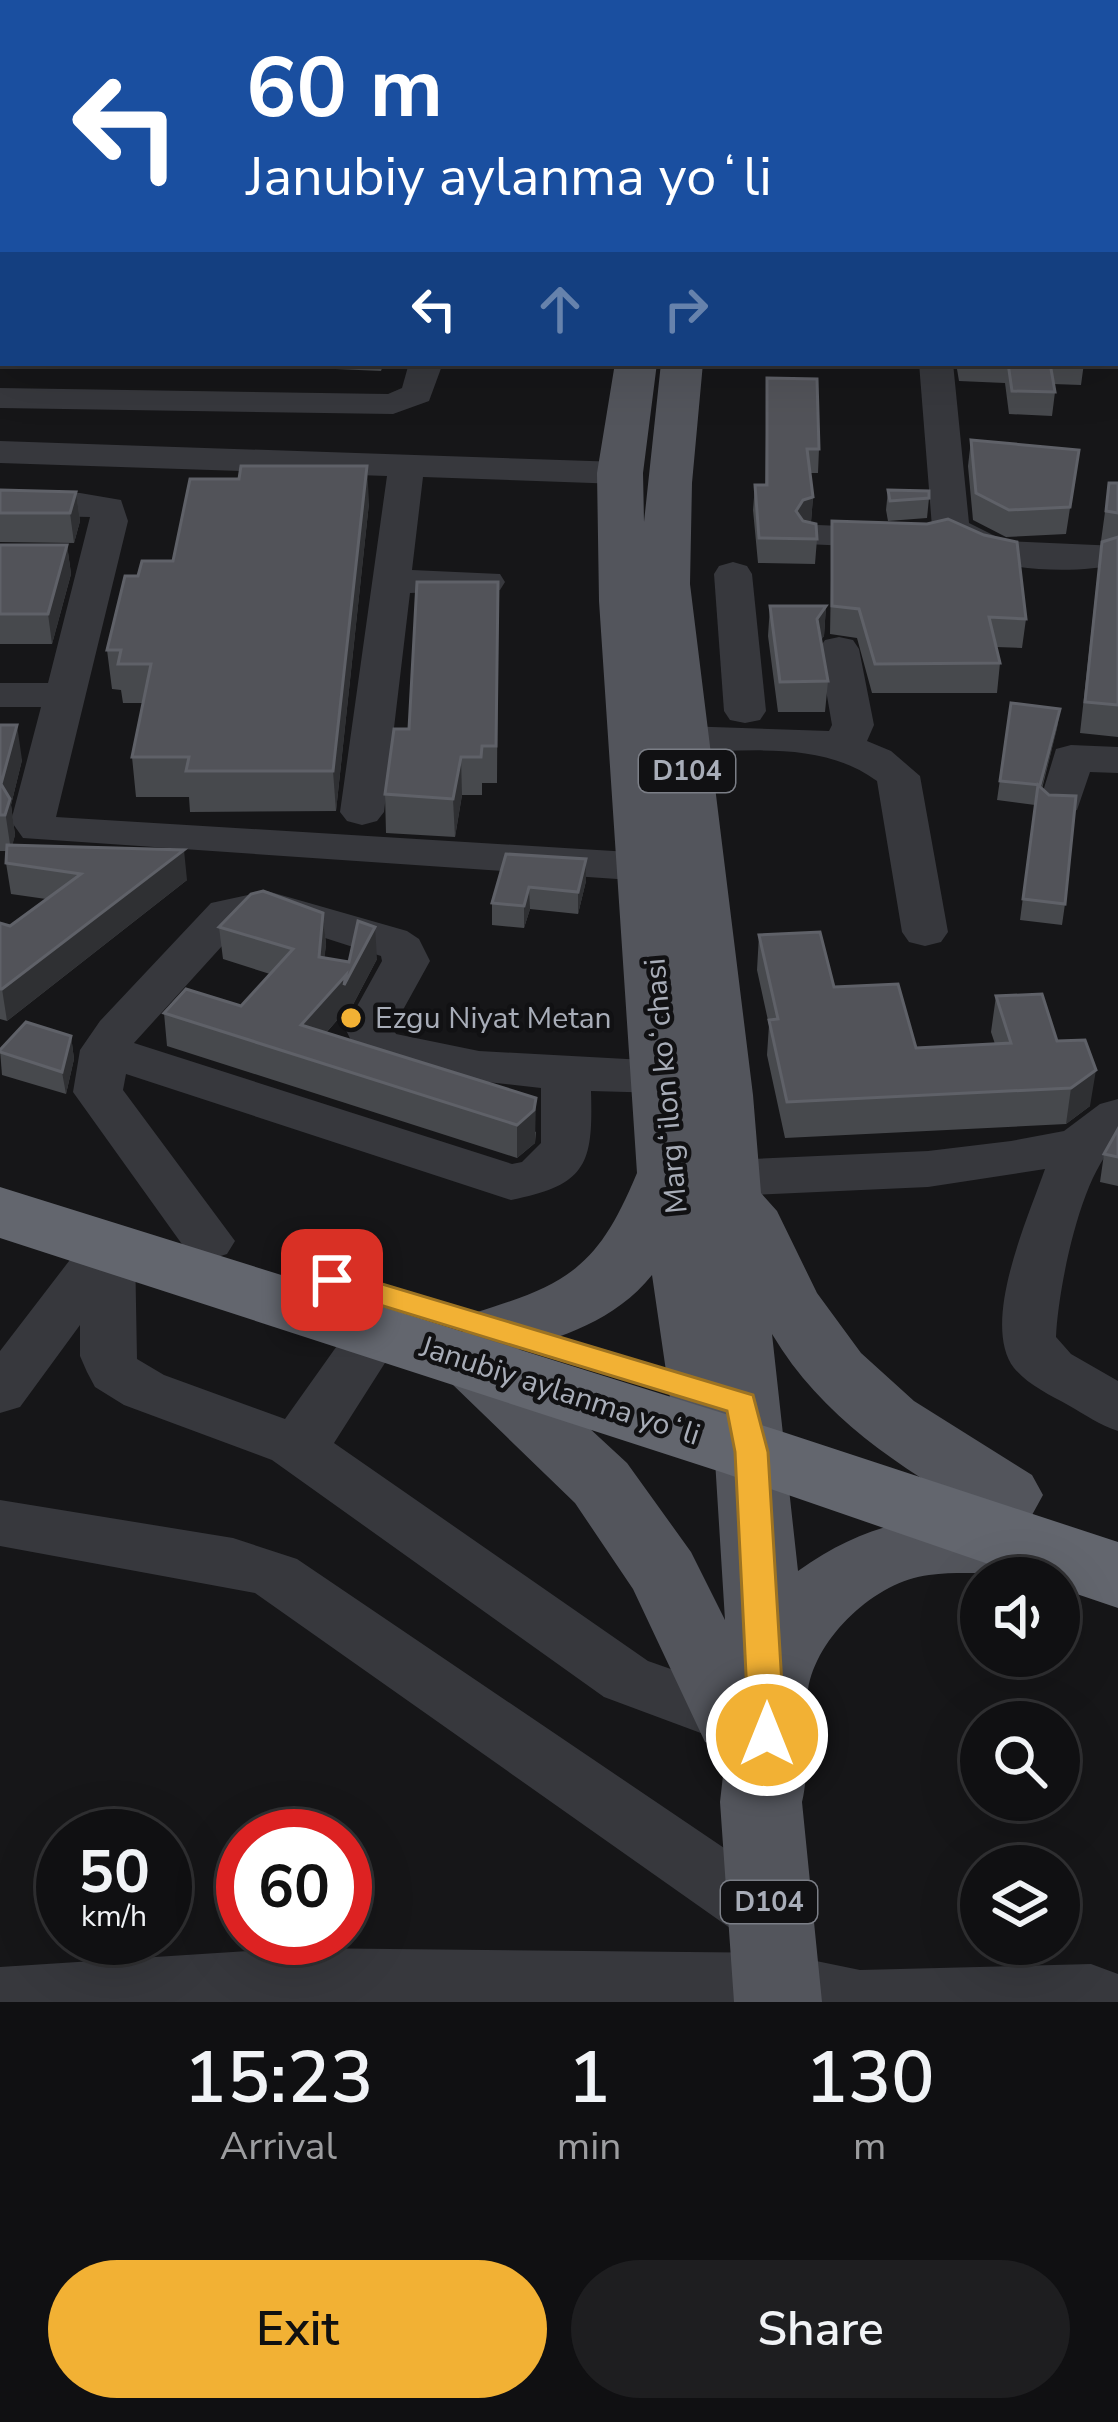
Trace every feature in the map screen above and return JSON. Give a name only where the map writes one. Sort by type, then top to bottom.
[{"type":"highway","name":"Janubiy aylanma yoʻli","points":[[0,1174],[208,1241],[487,1348],[728,1421],[1012,1520],[1118,1575]]},
{"type":"highway","name":"Janubiy aylanma yoʻli","points":[[0,1212],[376,1333],[487,1348]]},
{"type":"highway","name":"Janubiy aylanma yoʻli","points":[[1012,1520],[1118,1531]]},
{"type":"main road","name":"Margʻilon koʻchasi","points":[[636,366],[620,473],[623,601],[663,1077],[700,1176]]},
{"type":"main road","name":"Margʻilon koʻchasi","points":[[682,366],[669,483],[666,584],[683,739],[700,1176],[728,1421],[750,1702],[766,1782],[761,1802],[775,1968]]},
{"type":"main road","points":[[700,1176],[810,1337],[854,1391],[1012,1520],[865,1563],[813,1601],[750,1702],[601,1483],[487,1348],[598,1292],[629,1261],[650,1223],[700,1176]]},
{"type":"street","points":[[16,398],[49,366]]},
{"type":"street","points":[[230,400],[243,366]]},
{"type":"street","points":[[16,398],[393,404],[417,394],[425,366]]},
{"type":"street","points":[[935,366],[951,527],[967,543],[989,552],[1109,555]]},
{"type":"street","points":[[0,452],[620,473]]},
{"type":"street","points":[[362,812],[406,468]]},
{"type":"street","points":[[0,504],[108,508],[109,520],[80,558],[67,694],[33,821],[39,829],[646,867]]},
{"type":"street","points":[[818,536],[924,537],[951,527]]},
{"type":"street","points":[[734,574],[742,667]]},
{"type":"street","points":[[392,581],[486,582]]},
{"type":"street","points":[[683,739],[846,740],[853,725],[839,649]]},
{"type":"street","points":[[674,652],[742,667]]},
{"type":"street","points":[[674,652],[742,667]]},
{"type":"street","points":[[0,695],[67,694]]},
{"type":"street","points":[[836,743],[881,760],[898,776],[925,932]]},
{"type":"street","points":[[1062,802],[1071,758],[1118,760]]},
{"type":"street","points":[[208,1241],[98,1092],[105,1050],[227,913],[267,905],[391,941],[402,949],[406,961],[369,1028],[375,1044],[406,1056],[566,1073],[663,1077]]},
{"type":"street","points":[[105,1050],[511,1182],[538,1177],[567,1148],[566,1073]]},
{"type":"street","points":[[700,1176],[928,1169],[1099,1131]]},
{"type":"street","points":[[1099,1131],[1032,1300],[1026,1338],[1033,1352],[1052,1368],[1118,1410]]},
{"type":"street","points":[[0,1392],[108,1248]]},
{"type":"street","points":[[108,1248],[108,1356],[115,1372],[144,1390],[292,1444],[626,1679],[750,1702]]},
{"type":"street","points":[[292,1444],[314,1428],[376,1333]]},
{"type":"street","points":[[0,1523],[233,1562],[276,1576],[775,1968],[860,2002],[1091,1996],[1102,2002]]},
{"type":"street","points":[[0,1999],[295,1991],[775,1968]]},
{"type":"building","points":[[1008,366],[1051,366],[1055,392],[1012,391]]},
{"type":"building","points":[[767,378],[817,379],[819,449],[807,449],[813,497],[803,500],[796,511],[803,521],[816,524],[817,539],[759,538],[755,485],[767,485]]},
{"type":"building","points":[[971,440],[1079,450],[1070,507],[1009,510],[976,493]]},
{"type":"building","points":[[241,466],[367,466],[333,771],[186,771],[189,757],[132,757],[151,664],[118,664],[121,650],[107,650],[125,576],[138,576],[142,561],[173,561],[190,479],[239,479]]},
{"type":"building","points":[[1109,483],[1118,483],[1118,513],[1106,511]]},
{"type":"building","points":[[0,490],[76,492],[70,513],[0,513]]},
{"type":"building","points":[[888,490],[929,491],[929,498],[890,501]]},
{"type":"building","points":[[948,519],[984,535],[1017,542],[1026,619],[989,617],[1000,663],[875,664],[859,609],[832,606],[832,521],[927,524]]},
{"type":"building","points":[[1118,537],[1118,705],[1085,702],[1102,542]]},
{"type":"building","points":[[0,545],[67,545],[48,614],[0,614]]},
{"type":"building","points":[[417,582],[498,582],[496,746],[482,746],[481,757],[461,757],[453,799],[385,794],[394,729],[409,729]]},
{"type":"building","points":[[770,606],[826,606],[817,619],[828,681],[780,682]]},
{"type":"building","points":[[1011,703],[1060,709],[1040,785],[1000,781]]},
{"type":"building","points":[[0,725],[17,725],[1,784],[10,799],[5,815],[0,815]]},
{"type":"building","points":[[1038,785],[1049,795],[1076,796],[1065,904],[1023,899]]},
{"type":"building","points":[[7,845],[184,850],[0,989],[0,923],[10,926],[81,874],[6,863]]},
{"type":"building","points":[[506,854],[586,859],[578,892],[529,887],[524,906],[492,903]]},
{"type":"building","points":[[263,891],[323,913],[319,957],[349,962],[358,921],[375,927],[344,985],[346,975],[301,1025],[536,1098],[534,1110],[517,1125],[164,1013],[186,989],[241,1006],[293,949],[219,927],[251,894]]},
{"type":"building","points":[[820,932],[834,987],[898,984],[916,1048],[1011,1043],[996,996],[1042,994],[1057,1041],[1085,1040],[1096,1070],[1071,1088],[787,1102],[769,1020],[778,1019],[759,935]]},
{"type":"building","points":[[26,1022],[71,1036],[62,1072],[0,1052]]},
{"type":"building","points":[[1118,1129],[1118,1157],[1104,1154]]},
{"type":"place","name":"Ezgu Niyat Metan","points":[[351,1018]]},
{"type":"route","points":[[332,1280],[742,1403],[752,1452],[767,1735]]}]
